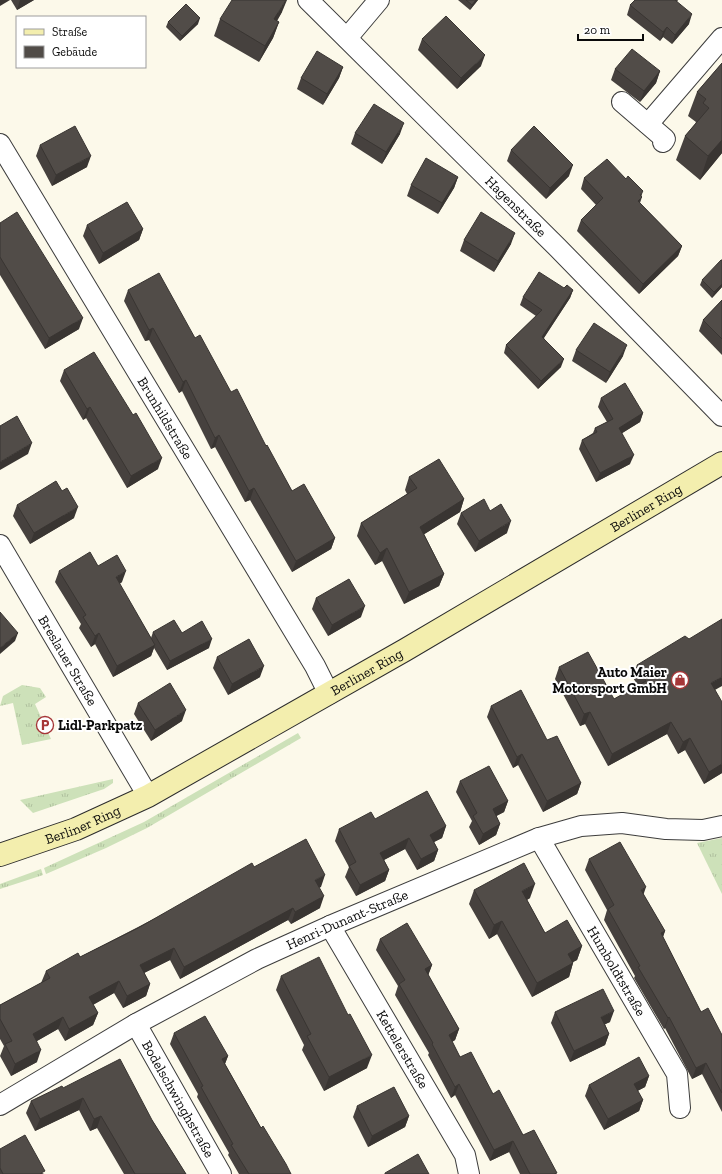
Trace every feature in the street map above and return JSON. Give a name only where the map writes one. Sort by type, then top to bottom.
[{"type":"street","name":"Hagenstraße","points":[[308,0],[557,247],[722,416]]},
{"type":"street","points":[[347,38],[379,0]]},
{"type":"street","points":[[648,124],[722,38]]},
{"type":"street","points":[[622,102],[665,139],[663,142]]},
{"type":"street","name":"Brunhildstraße","points":[[0,144],[315,666],[329,694]]},
{"type":"street","name":"Berliner Ring","points":[[0,855],[76,829],[148,796],[329,694],[722,463]]},
{"type":"street","name":"Breslauer Straße","points":[[0,544],[148,796]]},
{"type":"street","name":"Henri-Dunant-Straße","points":[[0,1106],[136,1024],[257,959],[330,926],[539,838],[581,826],[622,823],[666,829],[704,830],[722,826]]},
{"type":"street","name":"Humboldtstraße","points":[[539,838],[677,1074],[680,1108]]},
{"type":"street","name":"Kettelerstraße","points":[[330,926],[465,1155],[469,1174]]},
{"type":"street","name":"Bodelschwinghstraße","points":[[136,1024],[221,1174]]},
{"type":"green space","points":[[22,685],[40,688],[46,697],[35,704],[51,739],[22,745],[13,703],[0,706],[3,696]]},
{"type":"green space","points":[[298,733],[301,738],[147,828],[106,848],[46,874],[44,868],[144,822]]},
{"type":"green space","points":[[113,779],[113,783],[104,789],[33,813],[20,800]]},
{"type":"green space","points":[[722,838],[722,894],[697,843]]},
{"type":"green space","points":[[41,869],[43,875],[0,889],[0,884]]},
{"type":"building","points":[[232,0],[286,0],[274,19],[279,22],[265,46],[220,19]]},
{"type":"building","points":[[466,0],[476,0],[472,5]]},
{"type":"building","points":[[635,0],[675,0],[692,14],[675,35],[667,27],[663,32],[630,5]]},
{"type":"building","points":[[186,4],[200,18],[182,36],[168,22]]},
{"type":"building","points":[[446,16],[485,55],[461,78],[422,39]]},
{"type":"building","points":[[632,49],[660,71],[644,91],[615,69]]},
{"type":"building","points":[[317,51],[343,67],[327,94],[301,78]]},
{"type":"building","points":[[722,63],[722,140],[708,156],[685,136],[709,108],[703,103],[706,99],[697,92]]},
{"type":"building","points":[[374,104],[404,123],[386,152],[355,133]]},
{"type":"building","points":[[75,126],[91,156],[56,175],[40,145]]},
{"type":"building","points":[[534,126],[573,165],[550,188],[511,150]]},
{"type":"building","points":[[426,158],[458,177],[442,203],[411,185]]},
{"type":"building","points":[[607,159],[626,179],[628,176],[643,191],[640,195],[642,197],[638,201],[682,246],[643,284],[581,220],[603,198],[584,178]]},
{"type":"building","points":[[127,202],[143,229],[103,253],[87,225]]},
{"type":"building","points":[[17,212],[83,318],[49,338],[0,257],[0,223]]},
{"type":"building","points":[[481,212],[515,233],[498,261],[464,240]]},
{"type":"building","points":[[721,260],[722,284],[714,292],[702,280]]},
{"type":"building","points":[[539,272],[564,288],[567,285],[573,290],[542,337],[564,359],[541,381],[506,345],[542,310],[523,297]]},
{"type":"building","points":[[159,273],[195,338],[200,335],[231,392],[237,389],[266,446],[267,445],[292,491],[304,484],[335,538],[296,561],[254,488],[249,491],[219,435],[215,438],[186,380],[183,382],[153,328],[149,330],[128,290]]},
{"type":"building","points":[[722,300],[722,339],[703,320]]},
{"type":"building","points":[[594,323],[627,345],[610,372],[576,350]]},
{"type":"building","points":[[94,352],[133,415],[136,413],[162,458],[131,476],[90,407],[87,409],[64,370]]},
{"type":"building","points":[[625,383],[643,413],[619,428],[634,455],[600,473],[582,440],[597,432],[595,428],[613,419],[601,398]]},
{"type":"building","points":[[17,416],[32,443],[0,462],[0,426]]},
{"type":"building","points":[[439,459],[464,499],[420,527],[444,574],[409,592],[387,548],[380,553],[361,523],[417,488],[409,477]]},
{"type":"building","points":[[56,481],[62,491],[67,488],[78,507],[34,533],[17,505]]},
{"type":"building","points":[[484,499],[490,511],[501,504],[511,521],[479,541],[461,513]]},
{"type":"building","points":[[90,552],[98,566],[117,555],[126,571],[116,577],[155,645],[117,666],[99,633],[95,636],[83,617],[86,615],[59,571]]},
{"type":"building","points":[[349,579],[365,606],[332,625],[316,598]]},
{"type":"building","points":[[0,612],[18,633],[0,648]]},
{"type":"building","points":[[722,619],[722,677],[711,683],[722,702],[722,764],[709,772],[690,738],[683,742],[671,722],[612,754],[590,712],[584,714],[559,667],[588,652],[614,699],[646,681],[637,665],[685,636],[689,639]]},
{"type":"building","points":[[174,620],[182,633],[202,621],[212,639],[170,661],[153,632]]},
{"type":"building","points":[[249,639],[264,666],[232,684],[217,657]]},
{"type":"building","points":[[170,683],[186,710],[155,730],[138,703]]},
{"type":"building","points":[[521,690],[547,740],[557,736],[581,783],[547,801],[522,754],[517,757],[491,706]]},
{"type":"building","points":[[489,766],[508,801],[493,809],[500,824],[483,834],[473,816],[477,813],[460,781]]},
{"type":"building","points":[[427,791],[446,826],[430,835],[438,850],[421,859],[409,838],[380,853],[389,870],[360,885],[349,866],[356,862],[339,829],[371,812],[375,819]]},
{"type":"building","points":[[306,839],[325,875],[315,880],[324,896],[295,912],[293,908],[184,967],[174,948],[140,965],[150,984],[127,996],[119,981],[89,997],[98,1013],[69,1029],[63,1017],[33,1034],[41,1050],[15,1064],[5,1044],[12,1041],[0,1019],[0,1005],[50,978],[46,971],[78,953],[80,957],[138,928],[252,863],[254,867]]},
{"type":"building","points":[[620,842],[646,887],[641,890],[665,931],[661,933],[701,1012],[708,1008],[722,1035],[722,1093],[706,1063],[696,1068],[669,1017],[668,1018],[638,967],[640,966],[608,909],[614,905],[589,859]]},
{"type":"building","points":[[524,863],[535,884],[522,891],[545,933],[567,920],[582,946],[568,954],[573,963],[537,983],[502,921],[494,925],[474,890]]},
{"type":"building","points":[[407,923],[432,965],[425,969],[459,1029],[449,1035],[460,1057],[471,1052],[493,1094],[499,1090],[523,1135],[534,1130],[557,1173],[530,1174],[513,1141],[494,1150],[459,1084],[455,1087],[432,1044],[433,1043],[399,984],[405,980],[380,939]]},
{"type":"building","points":[[319,957],[348,1015],[350,1014],[372,1055],[329,1077],[307,1036],[311,1034],[281,976]]},
{"type":"building","points":[[603,989],[614,1011],[601,1017],[609,1034],[574,1051],[555,1012]]},
{"type":"building","points":[[205,1016],[228,1056],[222,1059],[261,1128],[263,1126],[291,1174],[249,1174],[231,1145],[233,1144],[201,1087],[203,1086],[174,1033]]},
{"type":"building","points":[[639,1057],[649,1076],[634,1084],[643,1100],[608,1119],[589,1085]]},
{"type":"building","points":[[120,1059],[152,1120],[186,1174],[135,1174],[101,1116],[94,1119],[83,1098],[40,1119],[31,1101],[62,1086],[63,1088]]},
{"type":"building","points":[[394,1087],[409,1116],[372,1136],[357,1106]]},
{"type":"building","points":[[25,1135],[45,1171],[41,1174],[3,1174],[0,1168],[0,1149]]},
{"type":"building","points":[[418,1154],[429,1174],[385,1174],[385,1173]]},
{"type":"place","name":"Auto Maier Motorsport GmbH","points":[[680,680]]},
{"type":"place","name":"Lidl-Parkpatz","points":[[45,725]]}]
